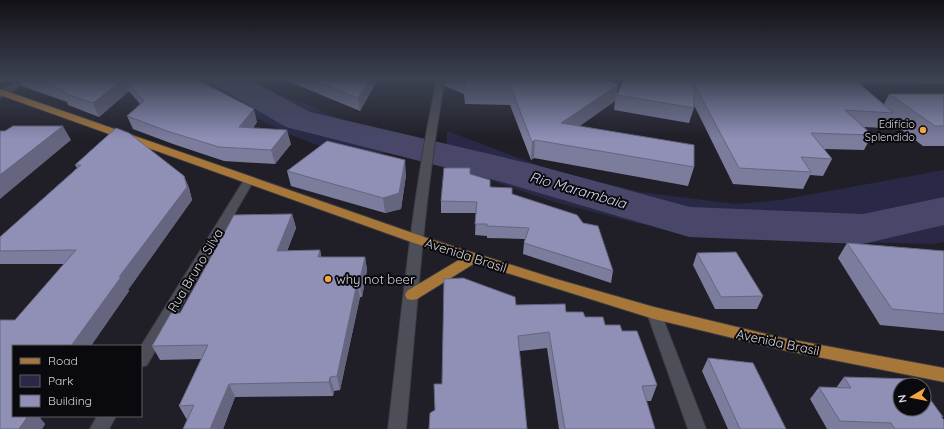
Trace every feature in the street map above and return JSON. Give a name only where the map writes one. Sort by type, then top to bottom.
[{"type":"main road","name":"Avenida Brasil","points":[[15,99],[419,240],[654,313],[783,344],[944,375]]},
{"type":"main road","points":[[412,295],[473,258]]},
{"type":"street","points":[[397,429],[419,240],[425,174],[437,99]]},
{"type":"street","points":[[105,143],[115,134]]},
{"type":"street","name":"Rua Bruno Silva","points":[[142,358],[249,180]]},
{"type":"street","points":[[654,313],[697,429]]},
{"type":"street","points":[[99,429],[106,417]]},
{"type":"green space","points":[[218,99],[293,99],[306,103],[325,113],[375,133],[402,136],[402,153],[337,153],[289,134]]},
{"type":"green space","points":[[447,131],[548,169],[640,192],[736,204],[780,200],[944,170],[944,242],[932,244],[733,239],[636,223],[551,201],[446,165]]},
{"type":"building","points":[[82,99],[98,99],[93,103]]},
{"type":"building","points":[[142,99],[235,99],[254,109],[239,127],[287,130],[271,150],[219,147],[167,131],[127,116],[144,101]]},
{"type":"building","points":[[515,99],[597,99],[561,123],[694,145],[694,167],[535,140],[532,142]]},
{"type":"building","points":[[641,99],[694,99],[694,108]]},
{"type":"building","points":[[702,99],[877,99],[893,113],[845,110],[872,135],[811,133],[832,159],[801,157],[811,172],[739,168]]},
{"type":"building","points":[[896,99],[944,99],[944,126],[935,126]]},
{"type":"building","points":[[13,126],[63,126],[0,175],[0,131],[5,131]]},
{"type":"building","points":[[116,128],[129,133],[184,176],[187,187],[119,277],[121,277],[72,345],[12,345],[12,417],[27,417],[19,429],[0,429],[0,320],[15,320],[76,250],[0,251],[0,237],[81,165],[75,165]]},
{"type":"building","points":[[327,141],[405,160],[399,193],[383,198],[287,171]]},
{"type":"building","points":[[444,168],[470,168],[470,174],[490,180],[490,187],[512,188],[512,194],[577,215],[583,223],[598,226],[613,271],[524,243],[529,228],[475,224],[477,202],[441,201]]},
{"type":"building","points":[[292,214],[277,251],[320,250],[318,257],[365,257],[359,283],[357,283],[337,376],[330,377],[329,382],[229,384],[210,429],[183,429],[194,405],[179,406],[208,345],[152,346],[171,313],[180,313],[234,215]]},
{"type":"building","points":[[847,243],[944,251],[944,314],[892,309]]},
{"type":"building","points":[[736,252],[763,296],[721,297],[697,253]]},
{"type":"building","points":[[463,278],[515,297],[516,305],[565,304],[566,312],[583,312],[585,317],[603,317],[605,325],[620,325],[622,331],[637,331],[657,385],[642,386],[655,429],[565,429],[549,332],[518,336],[527,429],[429,429],[430,413],[435,410],[434,384],[442,384],[444,279]]},
{"type":"building","points":[[708,358],[753,363],[786,429],[740,429]]},
{"type":"building","points":[[844,377],[892,378],[892,417],[932,417],[932,402],[943,417],[941,417],[944,420],[944,429],[895,429],[891,423],[840,421],[819,387],[851,388]]},
{"type":"waterway","name":"Rio Marambaia","points":[[261,99],[298,120],[517,173],[689,222],[863,229],[944,211]]},
{"type":"place","name":"Edifício Splendido","points":[[923,130]]},
{"type":"place","name":"why not beer","points":[[328,279]]}]
